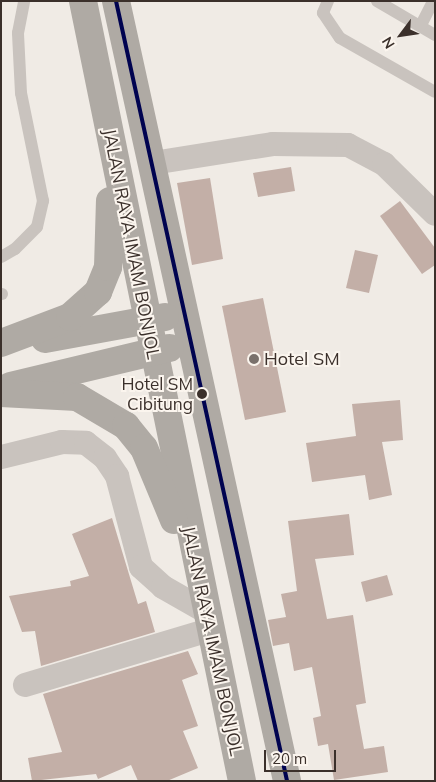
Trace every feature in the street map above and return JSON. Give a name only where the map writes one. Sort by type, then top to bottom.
[{"type":"highway","name":"JALAN RAYA IMAM BONJOL","points":[[83,1],[198,579],[242,781]]},
{"type":"highway","name":"JALAN RAYA IMAM BONJOL","points":[[116,1],[154,163],[189,344],[287,781]]},
{"type":"highway","points":[[1,342],[70,317],[98,292],[108,268],[112,234],[107,123]]},
{"type":"highway","points":[[1,346],[183,313]]},
{"type":"highway","points":[[1,388],[189,344]]},
{"type":"highway","points":[[1,393],[77,397],[126,426],[144,448],[198,579]]},
{"type":"street","points":[[154,163],[273,144],[348,145],[384,164],[435,214]]},
{"type":"street","points":[[1,457],[62,442],[86,443],[105,458],[117,476],[141,567],[163,587],[207,620]]},
{"type":"street","points":[[25,685],[207,620]]},
{"type":"lane","points":[[1,257],[16,250],[37,227],[44,201],[21,92],[18,33],[24,1]]},
{"type":"lane","points":[[328,1],[323,13],[340,38],[435,92]]},
{"type":"lane","points":[[421,26],[433,1]]},
{"type":"lane","points":[[378,2],[435,35]]},
{"type":"building","points":[[291,167],[295,191],[258,197],[253,173]]},
{"type":"building","points":[[210,178],[223,259],[192,265],[177,183]]},
{"type":"building","points":[[400,201],[435,248],[435,265],[422,274],[380,216]]},
{"type":"building","points":[[355,250],[378,255],[369,293],[346,288]]},
{"type":"building","name":"Hotel SM","points":[[263,298],[286,412],[245,420],[222,306]]},
{"type":"building","points":[[400,400],[403,440],[382,442],[392,495],[369,500],[365,475],[312,482],[306,443],[356,436],[352,404]]},
{"type":"building","points":[[349,514],[354,555],[315,559],[327,619],[353,615],[366,703],[356,705],[364,749],[384,746],[388,772],[334,780],[328,744],[318,746],[313,718],[321,716],[312,667],[294,671],[289,643],[273,646],[268,620],[286,617],[281,594],[297,591],[288,521]]},
{"type":"building","points":[[112,518],[138,604],[146,601],[155,632],[41,666],[35,631],[22,632],[9,596],[71,586],[70,581],[89,576],[72,534]]},
{"type":"building","points":[[387,575],[393,595],[366,602],[361,582]]},
{"type":"building","points":[[188,651],[198,674],[182,680],[198,726],[183,731],[198,768],[167,781],[138,781],[131,765],[98,779],[96,774],[32,781],[28,758],[62,752],[43,694]]},
{"type":"transit line","points":[[116,1],[287,781]]},
{"type":"place","name":"Hotel SM","points":[[254,359]]},
{"type":"place","name":"Hotel SM Cibitung","points":[[202,394]]}]
